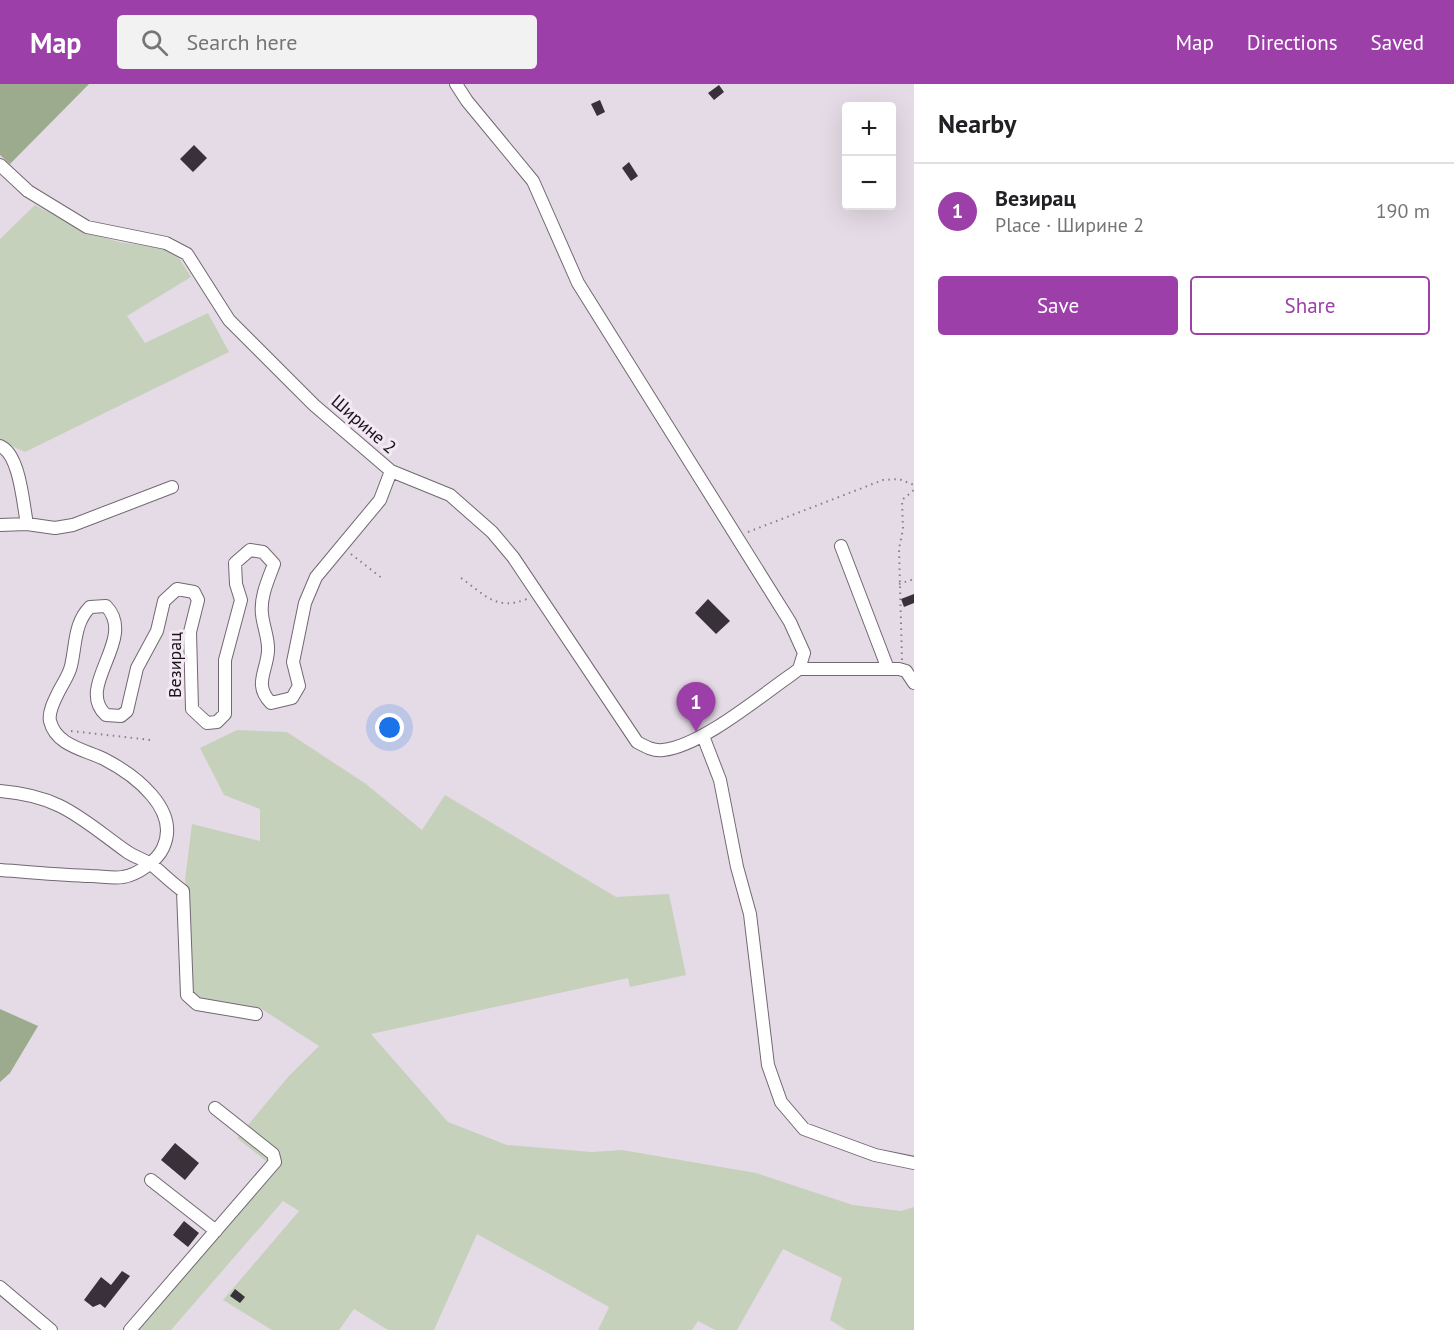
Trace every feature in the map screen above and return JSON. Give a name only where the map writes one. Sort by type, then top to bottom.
[{"type":"street","points":[[456,84],[466,101],[533,181],[578,283],[800,642],[804,653],[799,669],[894,669],[906,671],[914,683]]},
{"type":"street","name":"Ширине 2","points":[[0,165],[28,191],[87,227],[166,243],[187,254],[229,320],[314,405],[391,471],[450,495],[492,532],[538,593],[637,742],[651,750],[664,750],[703,736],[799,669]]},
{"type":"street","points":[[0,446],[5,448],[16,467],[27,524]]},
{"type":"street","name":"Везирац","points":[[54,729],[50,720],[54,701],[70,669],[82,615],[90,607],[99,605],[106,606],[112,613],[117,632],[97,687],[97,701],[99,708],[106,715],[121,716],[127,711],[137,668],[157,631],[164,601],[177,589],[194,592],[198,600],[190,632],[192,709],[207,723],[217,722],[225,714],[225,660],[241,600],[236,584],[235,563],[250,550],[263,552],[274,564],[264,592],[261,611],[269,649],[266,667],[261,677],[265,697],[271,703],[292,698],[299,686],[293,662],[305,603],[316,577],[380,500],[391,471]]},
{"type":"street","points":[[0,525],[27,524],[55,528],[73,525],[172,487]]},
{"type":"street","points":[[841,546],[894,669]]},
{"type":"street","points":[[0,870],[124,877],[150,863],[160,854],[166,842],[169,828],[164,812],[131,776],[104,759],[69,744],[54,729]]},
{"type":"street","points":[[703,736],[720,780],[737,867],[750,914],[768,1065],[781,1102],[804,1129],[875,1155],[914,1163]]},
{"type":"street","points":[[0,791],[35,795],[86,819],[128,853],[150,863],[183,891],[187,995],[197,1004],[256,1014]]},
{"type":"street","points":[[130,1330],[275,1162],[273,1154],[215,1108]]},
{"type":"street","points":[[151,1180],[216,1231]]},
{"type":"street","points":[[0,1287],[51,1330]]},
{"type":"path","points":[[737,537],[883,480],[900,480],[914,485]]},
{"type":"path","points":[[894,669],[903,655],[899,584],[899,549],[903,529],[902,500],[914,490]]},
{"type":"path","points":[[342,546],[383,579]]},
{"type":"path","points":[[461,578],[497,603],[510,605],[538,593]]},
{"type":"path","points":[[899,584],[914,579]]},
{"type":"path","points":[[54,729],[151,740]]},
{"type":"green space","points":[[0,84],[89,84],[10,164],[0,155]]},
{"type":"green space","points":[[35,205],[88,233],[119,242],[174,250],[191,277],[127,316],[145,343],[208,313],[229,352],[25,452],[0,441],[0,239]]},
{"type":"green space","points":[[237,730],[287,732],[366,784],[422,830],[445,795],[616,897],[669,894],[686,975],[630,987],[628,978],[371,1034],[448,1122],[507,1145],[592,1152],[622,1150],[756,1173],[853,1205],[901,1211],[914,1207],[914,1330],[846,1330],[830,1320],[842,1278],[783,1249],[737,1330],[715,1330],[698,1321],[692,1330],[598,1330],[609,1307],[477,1234],[434,1330],[388,1330],[354,1309],[339,1330],[272,1330],[223,1300],[299,1211],[283,1201],[171,1330],[139,1330],[276,1169],[237,1138],[288,1077],[319,1046],[260,1008],[194,1000],[185,880],[192,824],[260,841],[260,809],[224,795],[200,748]]},
{"type":"green space","points":[[0,1009],[38,1026],[10,1073],[0,1082]]},
{"type":"building","points":[[719,85],[724,92],[714,100],[708,93]]},
{"type":"building","points":[[600,100],[605,112],[597,116],[591,104]]},
{"type":"building","points":[[194,145],[207,158],[193,172],[180,159]]},
{"type":"building","points":[[629,162],[638,176],[631,181],[622,168]]},
{"type":"building","points":[[914,594],[914,603],[904,607],[901,599]]},
{"type":"building","points":[[708,599],[730,621],[716,634],[695,613]]},
{"type":"building","points":[[175,1143],[199,1163],[185,1180],[161,1160]]},
{"type":"building","points":[[184,1221],[199,1233],[188,1247],[173,1235]]},
{"type":"building","points":[[122,1271],[130,1276],[105,1308],[100,1304],[93,1307],[84,1300],[101,1277],[111,1285]]},
{"type":"building","points":[[235,1289],[245,1297],[240,1303],[230,1296]]},
{"type":"place","name":"Везирац","points":[[696,732]]}]
